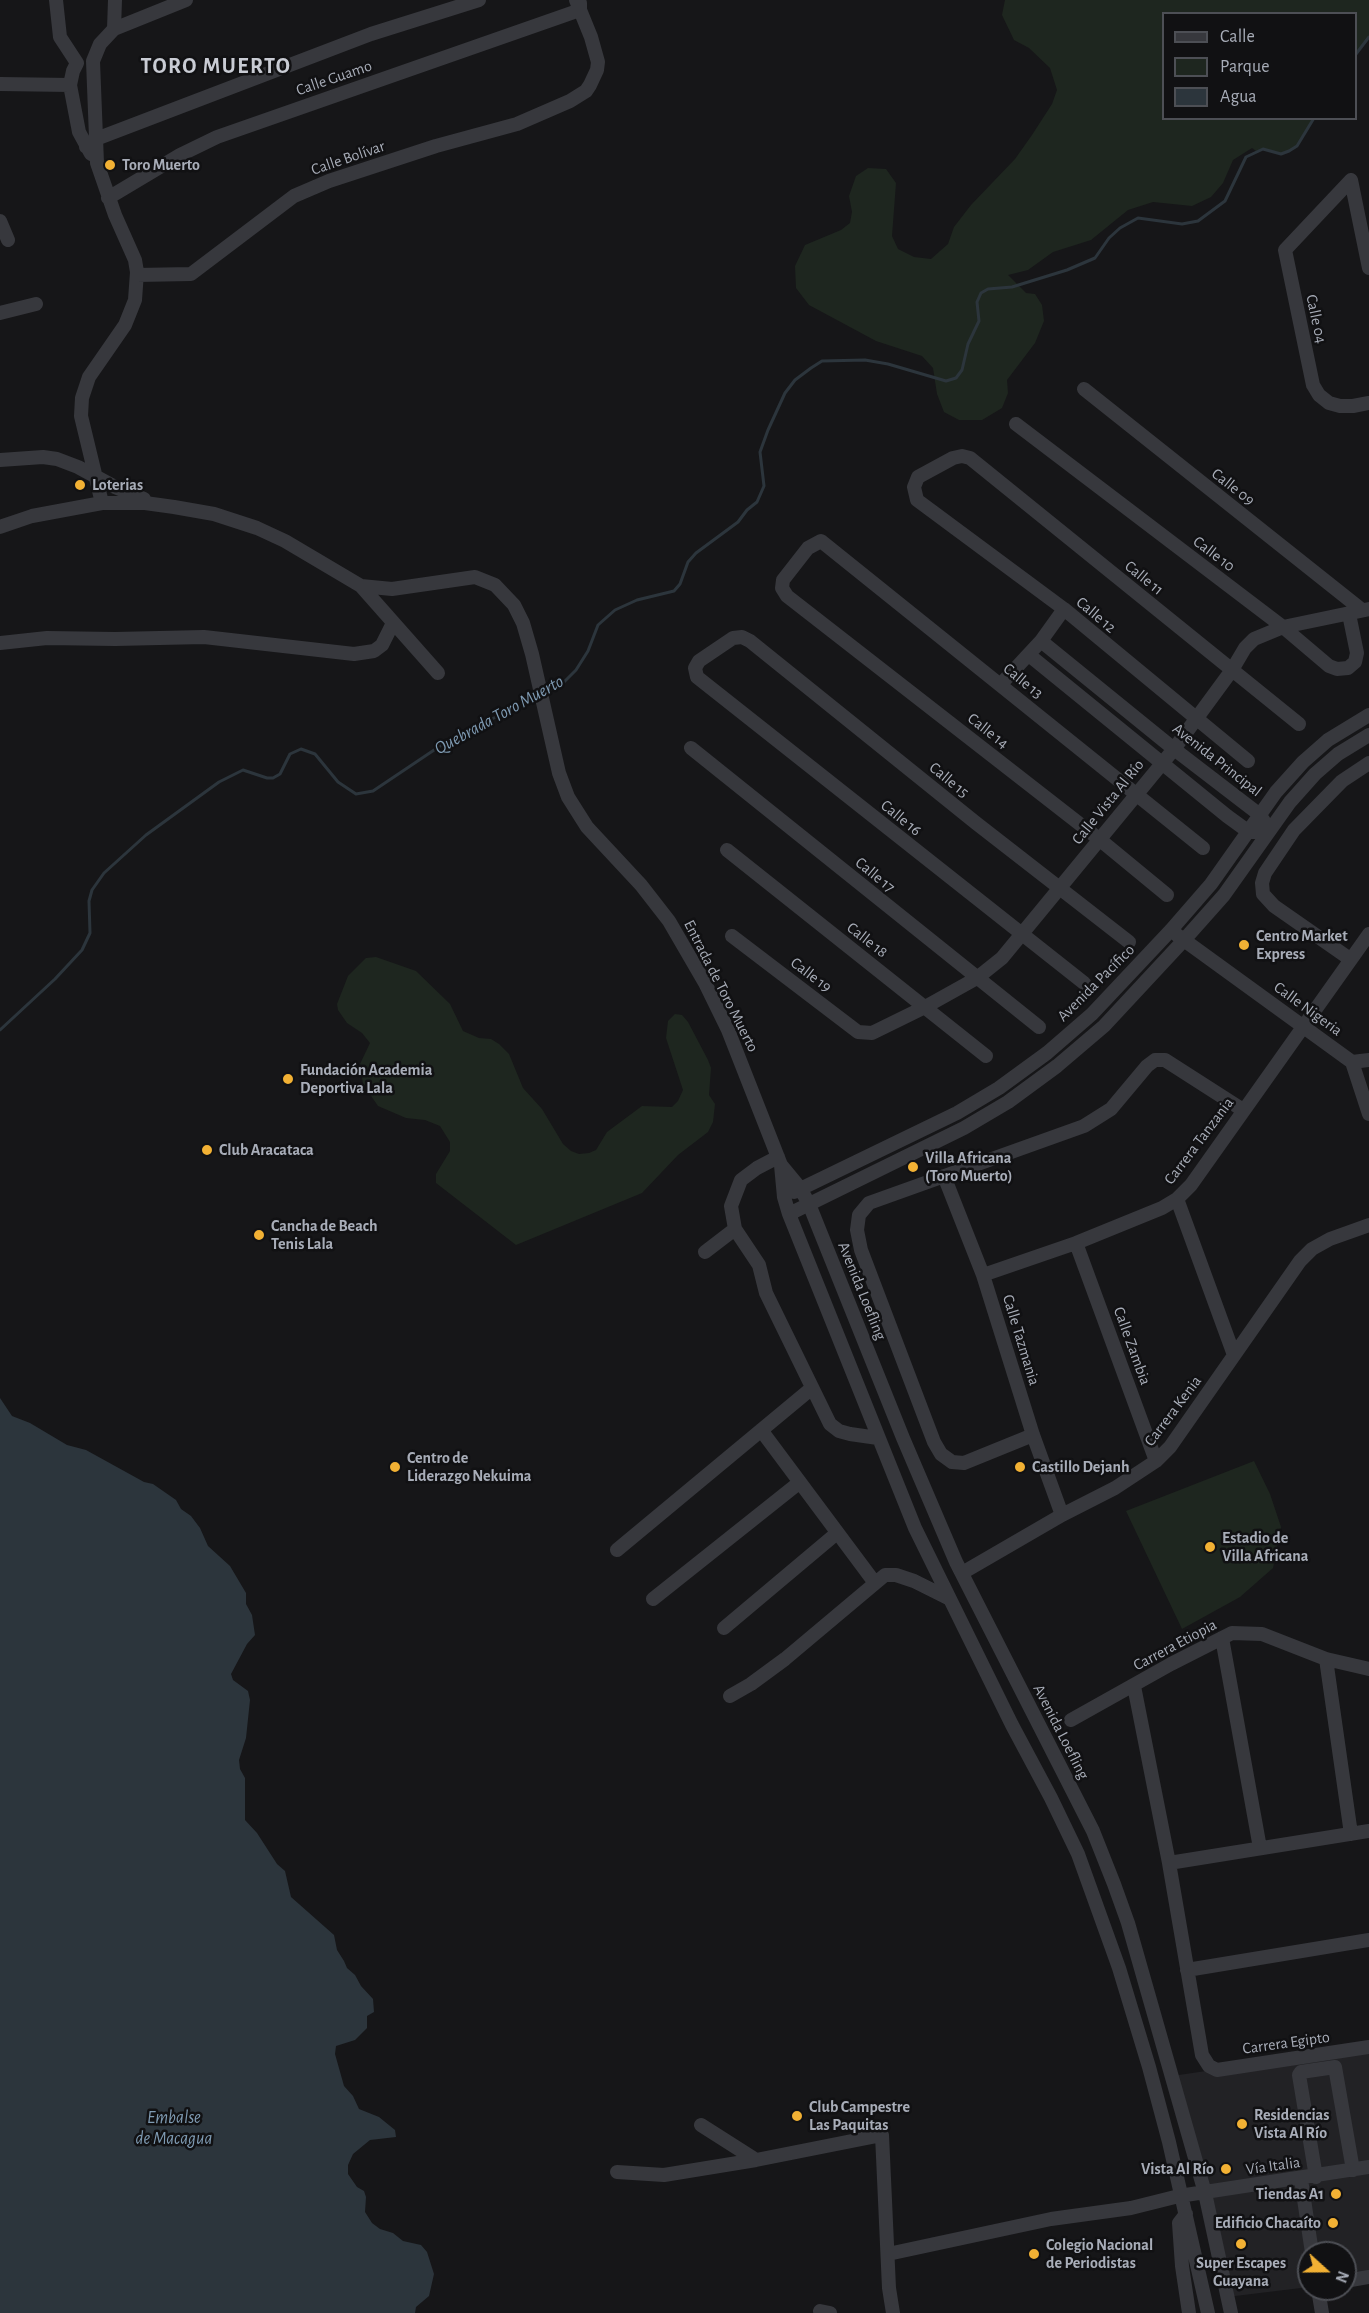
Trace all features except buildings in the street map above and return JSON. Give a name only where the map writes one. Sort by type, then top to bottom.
[{"type":"street","points":[[56,0],[60,37],[77,63]]},
{"type":"street","points":[[114,29],[115,0]]},
{"type":"street","points":[[102,503],[81,416],[82,398],[89,377],[125,325],[135,300],[137,275],[135,260],[108,198],[91,143],[93,61],[100,45],[114,29],[186,0]]},
{"type":"street","points":[[91,143],[371,34],[479,0]]},
{"type":"street","name":"Calle Bolívar","points":[[137,275],[183,275],[195,272],[276,207],[294,196],[329,181],[436,146],[517,124],[555,109],[586,91],[594,78],[598,62],[579,3]]},
{"type":"street","name":"Calle Guamo","points":[[108,198],[180,155],[217,137],[579,3]]},
{"type":"street","points":[[77,63],[93,61]]},
{"type":"street","points":[[77,63],[70,85],[79,132],[91,143]]},
{"type":"street","points":[[0,84],[70,85]]},
{"type":"street","name":"Calle 04","points":[[1369,268],[1351,180],[1285,250],[1313,385],[1319,395],[1329,403],[1340,406],[1369,403]]},
{"type":"street","points":[[0,221],[8,240]]},
{"type":"street","points":[[0,313],[36,304]]},
{"type":"street","name":"Calle 09","points":[[1084,389],[1360,611]]},
{"type":"street","name":"Calle 10","points":[[1016,424],[1283,627],[1329,666],[1337,669],[1348,668],[1354,662],[1357,654],[1360,611]]},
{"type":"street","name":"Calle 11","points":[[917,500],[914,487],[918,477],[953,458],[962,456],[970,458],[1299,724]]},
{"type":"street","points":[[0,460],[51,457],[78,467],[128,493],[174,507]]},
{"type":"street","name":"Calle 12","points":[[917,500],[1064,609],[1248,761]]},
{"type":"street","points":[[0,526],[32,516],[102,503],[145,503],[214,514],[257,528],[285,540],[362,586],[438,673]]},
{"type":"street","name":"Calle 14","points":[[821,541],[808,548],[783,580],[782,588],[787,596],[1099,839],[1167,895]]},
{"type":"street","name":"Calle 13","points":[[821,541],[1203,848]]},
{"type":"street","name":"Entrada de Toro Muerto","points":[[362,586],[381,590],[468,577],[495,585],[510,598],[526,633],[559,773],[568,797],[588,827],[640,885],[677,934],[728,1030],[779,1161],[784,1197]]},
{"type":"street","points":[[1001,684],[1041,641],[1064,609]]},
{"type":"street","name":"Calle Vista Al Río","points":[[872,1034],[977,978],[1002,958],[1174,749],[1232,670],[1245,648],[1254,639],[1283,627],[1360,611]]},
{"type":"street","points":[[0,643],[47,638],[223,637],[354,654],[374,651],[382,645],[393,623]]},
{"type":"street","name":"Calle 16","points":[[750,641],[742,637],[733,638],[699,661],[695,668],[697,677],[1084,983]]},
{"type":"street","name":"Calle 15","points":[[750,641],[1129,942]]},
{"type":"street","name":"Avenida Principal","points":[[1041,641],[1174,749],[1260,815],[1270,832]]},
{"type":"street","points":[[1029,655],[1249,832],[1270,832]]},
{"type":"street","name":"Avenida Pacífico","points":[[784,1197],[907,1139],[999,1088],[1047,1053],[1092,1014],[1171,930],[1210,884],[1276,792],[1303,762],[1328,740],[1369,715]]},
{"type":"street","name":"Avenida Pacífico","points":[[789,1214],[924,1148],[1008,1102],[1057,1066],[1104,1026],[1224,895],[1290,802],[1315,774],[1338,754],[1369,735]]},
{"type":"street","name":"Calle 17","points":[[691,748],[1039,1027]]},
{"type":"street","points":[[1350,959],[1274,906],[1263,894],[1262,883],[1265,873],[1294,830],[1342,781],[1369,763]]},
{"type":"street","name":"Calle 18","points":[[726,850],[986,1056]]},
{"type":"street","name":"Calle Nigeria","points":[[1171,930],[1352,1062]]},
{"type":"street","name":"Carrera Tanzania","points":[[983,1275],[1076,1243],[1162,1208],[1177,1198],[1191,1185],[1369,934]]},
{"type":"street","name":"Calle 19","points":[[732,936],[858,1032],[872,1034]]},
{"type":"street","points":[[1033,1435],[964,1463],[952,1462],[941,1454],[934,1442],[861,1250],[857,1230],[859,1215],[869,1203],[1084,1126],[1111,1109],[1147,1066],[1155,1060],[1166,1060],[1243,1110]]},
{"type":"street","points":[[1369,1060],[1352,1062],[1369,1114]]},
{"type":"street","points":[[779,1161],[757,1168],[741,1180],[731,1206],[735,1229],[759,1265],[766,1293],[830,1424],[839,1431],[878,1438]]},
{"type":"street","name":"Entrada de Toro Muerto","points":[[779,1161],[800,1188]]},
{"type":"street","name":"Calle Tazmania","points":[[944,1176],[983,1275],[1033,1435],[1062,1515]]},
{"type":"street","name":"Avenida Loefling","points":[[800,1188],[809,1204],[903,1438],[962,1573],[1093,1832],[1114,1884],[1128,1923],[1205,2193],[1231,2313]]},
{"type":"street","points":[[784,1197],[915,1528],[1012,1725],[1051,1798],[1094,1896],[1149,2067],[1184,2205],[1208,2313]]},
{"type":"street","points":[[1177,1198],[1234,1355]]},
{"type":"street","name":"Carrera Kenia","points":[[962,1573],[1062,1515],[1115,1488],[1156,1461],[1170,1447],[1306,1255],[1329,1239],[1369,1225]]},
{"type":"street","points":[[705,1252],[735,1229]]},
{"type":"street","name":"Calle Zambia","points":[[1076,1243],[1156,1461]]},
{"type":"street","points":[[617,1550],[812,1388]]},
{"type":"street","points":[[761,1430],[875,1583]]},
{"type":"street","points":[[653,1599],[800,1482]]},
{"type":"street","points":[[724,1628],[837,1533]]},
{"type":"street","points":[[730,1696],[751,1684],[784,1659],[885,1575],[896,1575],[914,1581],[950,1599]]},
{"type":"street","name":"Carrera Etiopia","points":[[1071,1720],[1232,1633],[1262,1634],[1326,1659],[1369,1669]]},
{"type":"street","points":[[1222,1638],[1260,1848]]},
{"type":"street","points":[[1326,1659],[1352,1833]]},
{"type":"street","points":[[1134,1686],[1169,1863],[1187,1970],[1369,1940]]},
{"type":"street","points":[[1169,1863],[1369,1831]]},
{"type":"street","name":"Carrera Egipto","points":[[1187,1970],[1202,2055],[1209,2066],[1217,2070],[1369,2047]]},
{"type":"street","points":[[1316,2177],[1299,2075],[1301,2072],[1335,2067],[1353,2170]]},
{"type":"street","points":[[701,2125],[756,2160]]},
{"type":"street","points":[[617,2172],[664,2175],[756,2160],[882,2135],[889,2288],[893,2313]]},
{"type":"street","name":"Vía Italia","points":[[888,2254],[1050,2219],[1131,2208],[1184,2205],[1205,2193],[1369,2168]]},
{"type":"street","points":[[1301,2179],[1310,2241]]},
{"type":"street","points":[[1184,2205],[1179,2223],[1188,2312]]},
{"type":"shaded area","points":[[1369,2047],[1369,2277],[1357,2279],[1357,2241],[1297,2241],[1297,2288],[1227,2297],[1172,2076]]},
{"type":"green space","points":[[1005,0],[1369,0],[1369,37],[1357,53],[1357,12],[1162,12],[1162,120],[1313,120],[1297,146],[1289,151],[1281,154],[1263,149],[1256,151],[1252,148],[1233,160],[1223,183],[1211,197],[1192,206],[1153,202],[1128,210],[1091,240],[1053,252],[1028,270],[1008,275],[1026,293],[1035,294],[1042,305],[1044,321],[1035,343],[1007,380],[1008,393],[1002,408],[982,420],[959,420],[944,412],[937,394],[933,368],[922,356],[876,341],[809,305],[796,288],[795,266],[805,245],[841,230],[850,223],[852,212],[849,196],[856,176],[868,168],[886,169],[896,183],[892,236],[898,249],[914,257],[931,259],[948,244],[954,227],[971,205],[1015,159],[1032,135],[1052,104],[1057,90],[1050,68],[1029,48],[1014,40],[1002,15]]},
{"type":"green space","points":[[376,957],[416,971],[450,1004],[463,1031],[479,1038],[491,1039],[499,1044],[509,1054],[523,1088],[542,1109],[563,1144],[579,1154],[596,1150],[607,1132],[642,1106],[672,1107],[678,1101],[683,1090],[666,1038],[668,1021],[675,1014],[682,1015],[688,1022],[711,1068],[709,1095],[715,1104],[713,1122],[708,1132],[678,1155],[642,1193],[516,1245],[436,1183],[436,1174],[450,1151],[450,1142],[440,1126],[425,1120],[406,1118],[378,1106],[363,1084],[360,1064],[370,1043],[362,1033],[347,1023],[338,1010],[337,1004],[348,976],[366,958]]},
{"type":"green space","name":"Estadio de Villa Africana","points":[[1254,1461],[1270,1494],[1281,1527],[1273,1568],[1240,1597],[1182,1629],[1126,1511]]},
{"type":"water","name":"Embalse de Macagua","points":[[0,1398],[12,1416],[30,1423],[67,1445],[86,1450],[144,1482],[153,1484],[176,1500],[181,1509],[191,1516],[200,1528],[208,1546],[230,1566],[246,1593],[246,1604],[252,1615],[255,1635],[247,1644],[231,1674],[233,1680],[248,1691],[250,1700],[246,1738],[239,1760],[240,1769],[245,1778],[245,1820],[257,1833],[277,1864],[285,1871],[291,1897],[334,1935],[337,1950],[347,1968],[373,1999],[374,2012],[367,2016],[367,2028],[355,2040],[336,2046],[335,2054],[344,2086],[353,2096],[359,2109],[379,2117],[395,2130],[396,2137],[370,2140],[353,2154],[348,2165],[348,2174],[357,2187],[364,2191],[365,2212],[372,2223],[380,2229],[393,2233],[403,2241],[421,2245],[427,2252],[434,2274],[429,2296],[416,2307],[415,2313],[0,2313]]},
{"type":"waterway","name":"Quebrada Toro Muerto","points":[[1357,53],[1369,37]]},
{"type":"waterway","name":"Quebrada Toro Muerto","points":[[544,694],[563,683],[576,670],[588,651],[598,625],[615,610],[637,600],[674,591],[680,584],[688,562],[696,553],[738,522],[757,502],[764,486],[760,452],[768,430],[785,393],[795,380],[811,368],[822,361],[865,360],[888,364],[946,381],[956,378],[962,370],[968,344],[979,321],[977,302],[981,293],[988,289],[1012,287],[1067,270],[1095,258],[1109,238],[1120,228],[1138,218],[1182,224],[1198,221],[1225,201],[1246,157],[1263,149],[1281,154],[1289,151],[1297,146],[1313,120]]},
{"type":"waterway","name":"Quebrada Toro Muerto","points":[[0,1030],[55,979],[82,950],[90,933],[89,901],[92,890],[104,873],[146,835],[219,782],[243,770],[273,778],[280,774],[290,754],[301,749],[315,754],[338,782],[356,794],[373,791],[452,738],[538,697]]},
{"type":"place","name":"Toro Muerto","points":[[110,165]]},
{"type":"place","name":"Loterias","points":[[80,485]]},
{"type":"place","name":"Centro Market Express","points":[[1244,945]]},
{"type":"place","name":"Fundación Academia Deportiva Lala","points":[[288,1079]]},
{"type":"place","name":"Club Aracataca","points":[[207,1150]]},
{"type":"place","name":"Villa Africana (Toro Muerto)","points":[[913,1167]]},
{"type":"place","name":"Cancha de Beach Tenis Lala","points":[[259,1235]]},
{"type":"place","name":"Centro de Liderazgo Nekuima","points":[[395,1467]]},
{"type":"place","name":"Castillo Dejanh","points":[[1020,1467]]},
{"type":"place","name":"Estadio de Villa Africana","points":[[1210,1547]]},
{"type":"place","name":"Club Campestre Las Paquitas","points":[[797,2116]]},
{"type":"place","name":"Residencias Vista Al Río","points":[[1242,2124]]},
{"type":"place","name":"Vista Al Río","points":[[1226,2169]]},
{"type":"place","name":"Tiendas A1","points":[[1336,2194]]},
{"type":"place","name":"Edificio Chacaíto","points":[[1333,2223]]},
{"type":"place","name":"Super Escapes Guayana","points":[[1241,2244]]},
{"type":"place","name":"Colegio Nacional de Periodistas","points":[[1034,2254]]},
{"type":"district","name":"TORO MUERTO","points":[[216,66]]}]
